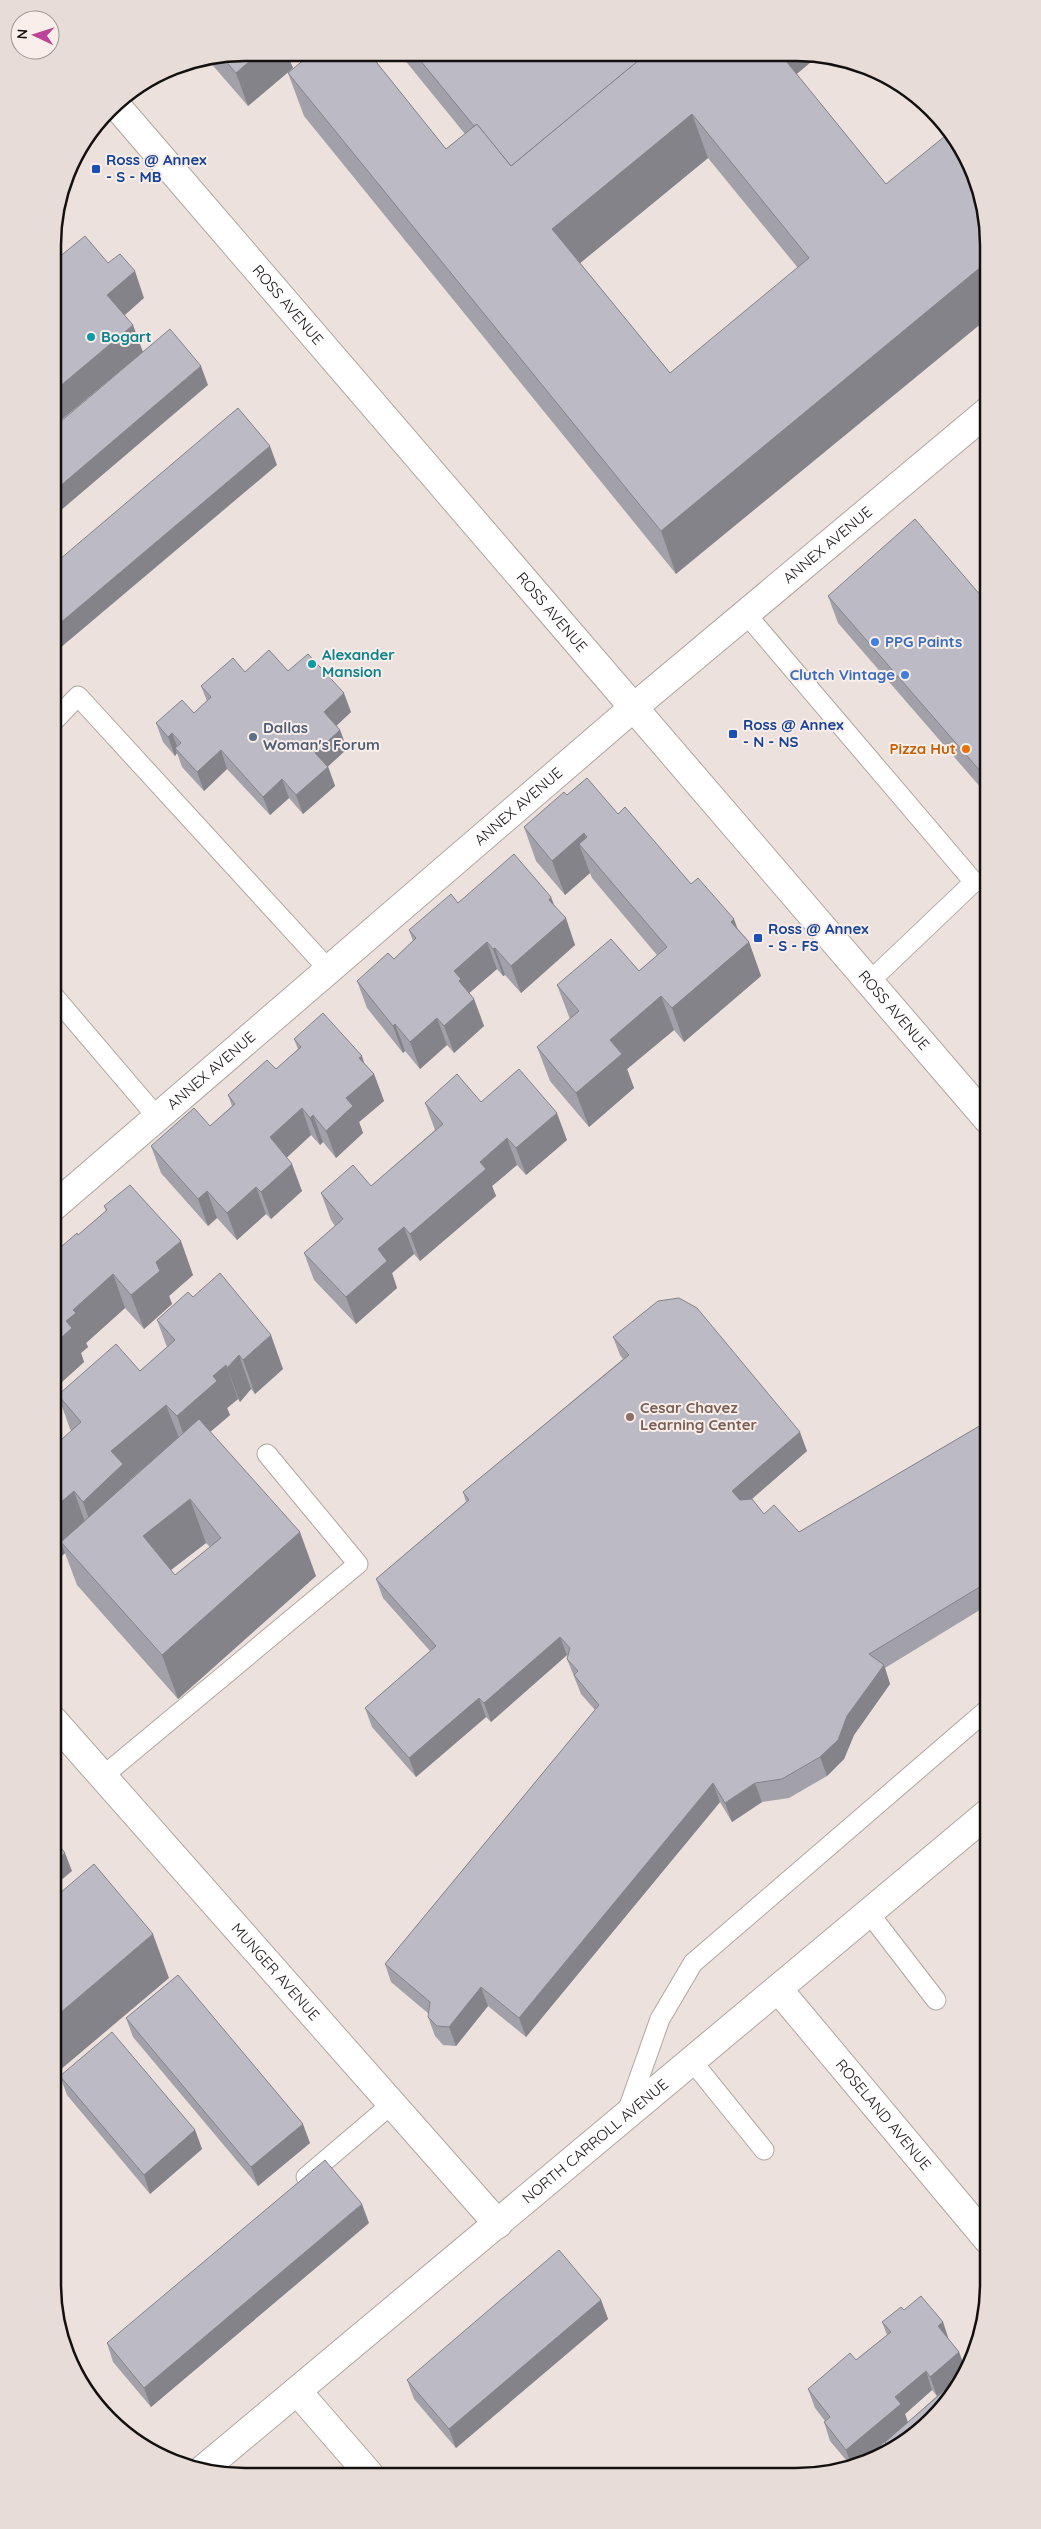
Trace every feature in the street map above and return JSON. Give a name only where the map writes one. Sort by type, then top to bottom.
[{"type":"street","name":"ROSS AVENUE","points":[[120,110],[980,1111]]},
{"type":"street","name":"ANNEX AVENUE","points":[[61,1200],[634,708],[980,418]]},
{"type":"street","name":"MUNGER AVENUE","points":[[61,1729],[498,2224]]},
{"type":"street","name":"NORTH CARROLL AVENUE","points":[[209,2464],[980,1820]]},
{"type":"street","name":"ROSELAND AVENUE","points":[[778,1989],[980,2230]]},
{"type":"street","points":[[297,2391],[364,2468]]},
{"type":"lane","points":[[746,614],[974,882],[869,982]]},
{"type":"lane","points":[[61,714],[78,696],[329,970]]},
{"type":"lane","points":[[61,1004],[157,1117]]},
{"type":"lane","points":[[103,1776],[358,1564],[267,1454]]},
{"type":"lane","points":[[625,2118],[660,2019],[694,1962],[980,1716]]},
{"type":"lane","points":[[869,1914],[936,2000]]},
{"type":"lane","points":[[692,2062],[764,2150]]},
{"type":"lane","points":[[290,2191],[393,2103]]},
{"type":"building","points":[[250,61],[236,73],[227,63]]},
{"type":"building","points":[[302,61],[375,61],[446,149],[477,124],[511,166],[638,61],[786,61],[886,184],[944,137],[961,164],[973,197],[978,221],[980,268],[661,531],[288,73]],"holes":[[[692,114],[809,258],[670,373],[552,229]]]},
{"type":"building","points":[[421,61],[638,61],[511,166],[477,124],[474,126]]},
{"type":"building","points":[[85,236],[108,263],[120,254],[135,271],[107,295],[133,325],[61,385],[61,256]]},
{"type":"building","points":[[170,329],[201,366],[61,485],[61,421]]},
{"type":"building","points":[[238,408],[270,446],[61,622],[61,558]]},
{"type":"building","points":[[915,519],[980,595],[980,771],[828,596]]},
{"type":"building","name":"Dallas Woman's Forum","points":[[269,650],[288,671],[308,654],[344,693],[324,712],[340,730],[315,753],[328,767],[296,795],[282,779],[263,797],[221,750],[197,772],[175,748],[181,743],[172,733],[168,737],[156,723],[182,700],[194,713],[211,697],[201,686],[233,658],[245,672]]},
{"type":"building","points":[[587,778],[618,814],[625,807],[691,884],[698,878],[734,919],[731,922],[749,942],[672,1008],[661,996],[610,1040],[622,1054],[576,1093],[537,1047],[579,1011],[557,985],[611,939],[639,971],[667,947],[579,844],[587,837],[584,833],[552,861],[524,827],[564,792],[567,795]]},
{"type":"building","points":[[514,854],[551,897],[549,900],[566,918],[511,966],[487,942],[454,971],[461,979],[459,981],[474,999],[444,1026],[437,1018],[410,1042],[395,1024],[393,1026],[357,981],[388,953],[394,959],[416,938],[409,930],[451,894],[458,903]]},
{"type":"building","points":[[323,1013],[362,1056],[359,1058],[374,1074],[346,1098],[353,1106],[326,1131],[313,1115],[310,1118],[302,1108],[270,1137],[292,1164],[261,1192],[256,1187],[227,1213],[207,1191],[198,1199],[151,1146],[194,1108],[210,1126],[235,1104],[228,1095],[267,1060],[276,1069],[301,1047],[294,1039]]},
{"type":"building","points":[[519,1069],[557,1113],[516,1148],[507,1138],[480,1162],[486,1169],[410,1234],[404,1227],[378,1249],[387,1261],[346,1297],[304,1253],[343,1219],[321,1193],[353,1165],[371,1186],[443,1124],[425,1103],[457,1074],[481,1102]]},
{"type":"building","points":[[130,1185],[181,1241],[156,1262],[160,1271],[131,1295],[113,1274],[73,1310],[76,1313],[66,1321],[72,1328],[61,1338],[61,1247],[107,1210],[104,1206]]},
{"type":"building","points":[[220,1273],[271,1335],[243,1360],[239,1355],[227,1368],[226,1365],[213,1376],[217,1381],[177,1416],[166,1405],[111,1451],[123,1464],[83,1502],[74,1491],[61,1502],[61,1440],[81,1422],[61,1399],[61,1392],[116,1344],[140,1371],[175,1340],[157,1320],[188,1292],[193,1297]]},
{"type":"building","points":[[679,1298],[697,1308],[800,1432],[732,1491],[740,1500],[752,1499],[764,1514],[774,1505],[799,1532],[980,1426],[980,1587],[869,1654],[884,1665],[847,1716],[838,1740],[820,1757],[782,1779],[755,1783],[725,1803],[713,1783],[519,2018],[481,1987],[449,2027],[437,2026],[428,2017],[430,2002],[385,1964],[599,1705],[574,1675],[578,1671],[567,1659],[570,1648],[560,1637],[484,1703],[479,1698],[409,1758],[365,1708],[436,1646],[376,1579],[469,1500],[463,1492],[629,1355],[613,1337],[658,1301]]},
{"type":"building","points":[[199,1419],[300,1532],[162,1655],[61,1542]],"holes":[[[190,1499],[221,1538],[175,1575],[143,1536]]]},
{"type":"building","points":[[61,1848],[65,1853],[61,1856]]},
{"type":"building","points":[[94,1864],[153,1934],[61,2012],[61,1892]]},
{"type":"building","points":[[178,1975],[303,2124],[251,2167],[126,2018]]},
{"type":"building","points":[[112,2032],[195,2130],[144,2175],[61,2075]]},
{"type":"building","points":[[325,2160],[362,2204],[144,2388],[107,2343]]},
{"type":"building","points":[[559,2250],[601,2300],[449,2429],[407,2380]]},
{"type":"building","points":[[921,2296],[943,2322],[938,2326],[959,2352],[930,2377],[926,2371],[895,2397],[901,2404],[846,2450],[824,2422],[830,2417],[808,2389],[850,2353],[856,2360],[891,2332],[882,2322],[901,2307],[904,2310]]},
{"type":"building","points":[[948,2387],[926,2414],[908,2430],[887,2444],[885,2442]]},
{"type":"place","name":"Ross @ Annex - S - MB","points":[[96,169]]},
{"type":"place","name":"Bogart","points":[[91,337]]},
{"type":"place","name":"PPG Paints","points":[[875,642]]},
{"type":"place","name":"Alexander Mansion","points":[[312,664]]},
{"type":"place","name":"Clutch Vintage","points":[[905,675]]},
{"type":"place","name":"Ross @ Annex - N - NS","points":[[733,734]]},
{"type":"place","name":"Dallas Woman's Forum","points":[[253,737]]},
{"type":"place","name":"Pizza Hut","points":[[966,749]]},
{"type":"place","name":"Ross @ Annex - S - FS","points":[[758,938]]},
{"type":"place","name":"Cesar Chavez Learning Center","points":[[630,1417]]}]
